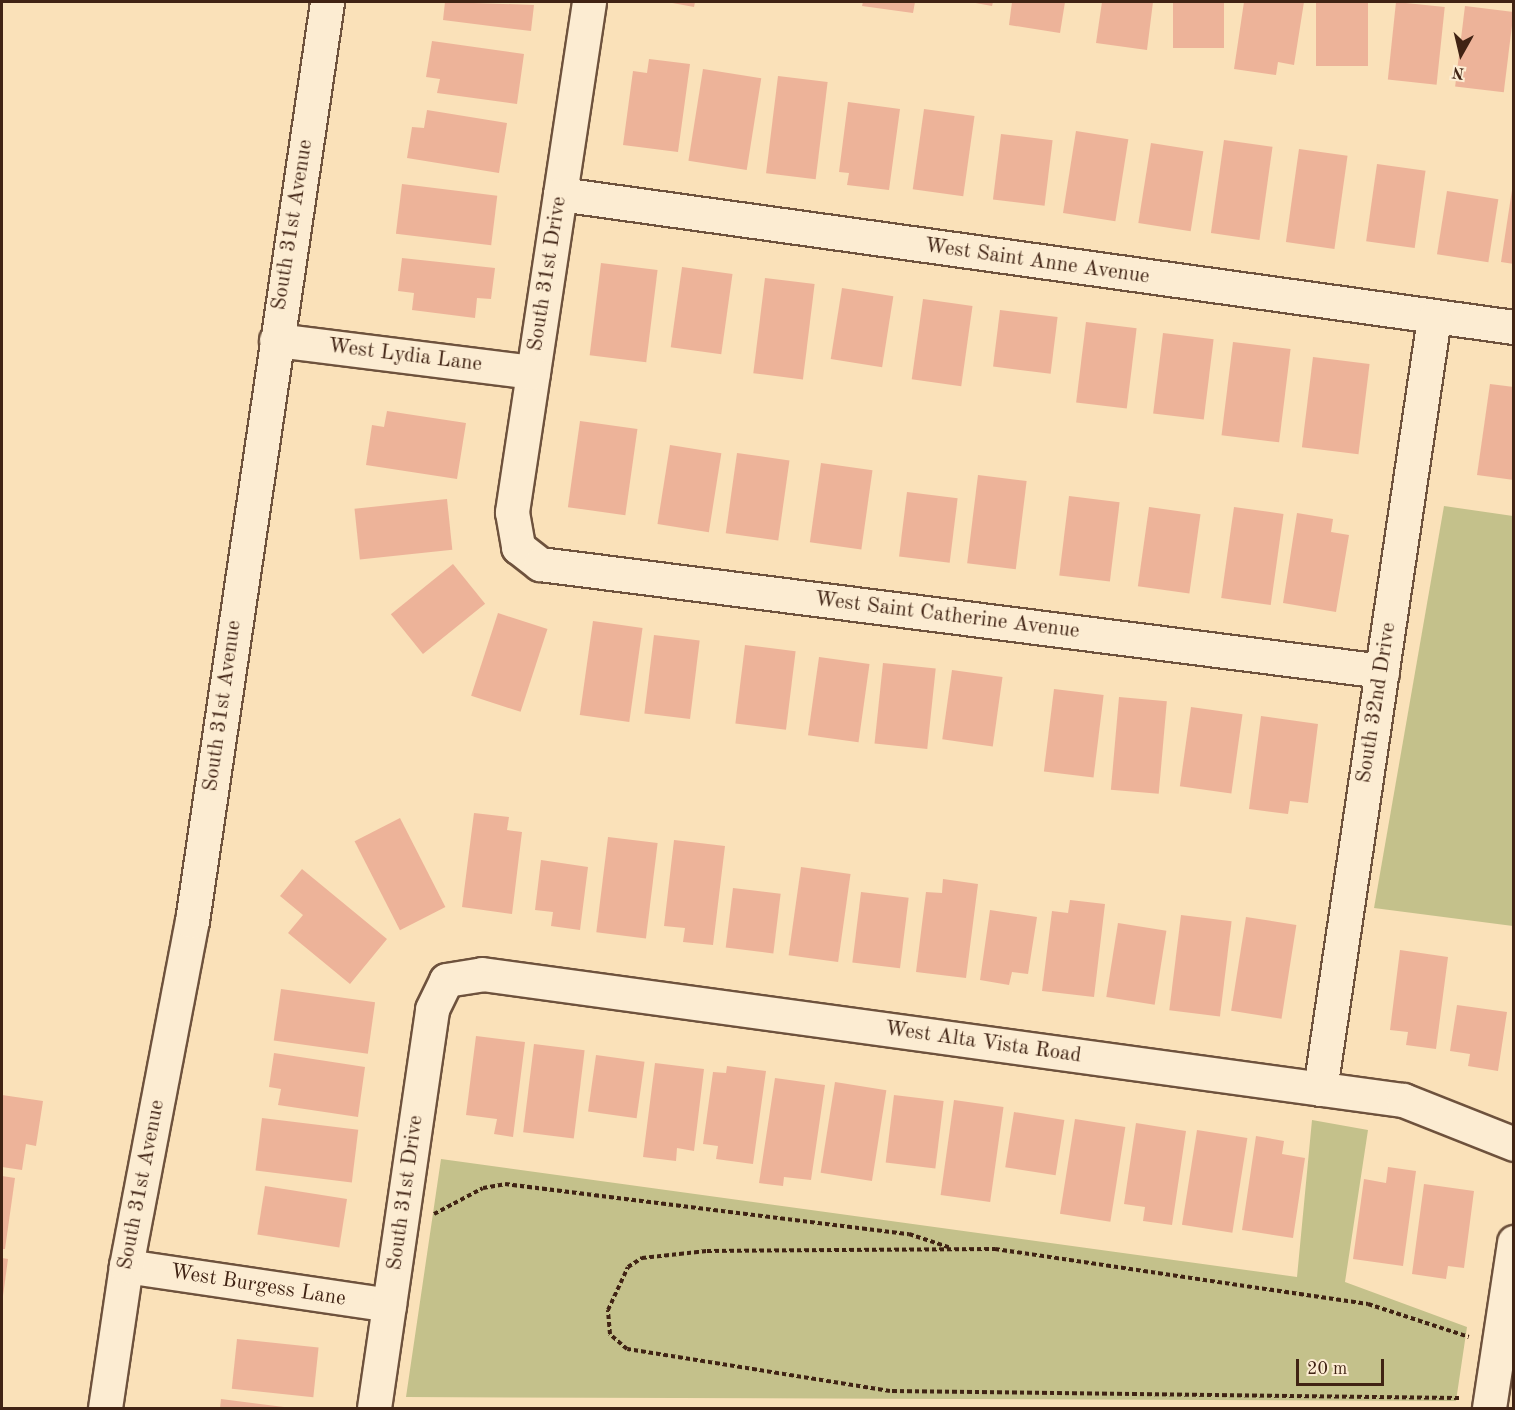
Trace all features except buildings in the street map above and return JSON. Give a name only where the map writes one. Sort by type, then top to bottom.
[{"type":"street","name":"South 31st Avenue","points":[[105,1408],[126,1266],[192,921],[327,2]]},
{"type":"street","name":"South 31st Drive","points":[[518,547],[512,512],[589,2]]},
{"type":"street","name":"West Saint Anne Avenue","points":[[560,194],[1434,318],[1514,327]]},
{"type":"street","name":"South 32nd Drive","points":[[1320,1089],[1434,318]]},
{"type":"street","name":"West Lydia Lane","points":[[276,340],[533,372]]},
{"type":"street","name":"West Saint Catherine Avenue","points":[[518,547],[540,564],[1382,671]]},
{"type":"street","name":"West Alta Vista Road","points":[[446,980],[482,974],[1402,1100],[1514,1144]]},
{"type":"street","name":"South 31st Drive","points":[[374,1408],[432,1010],[446,980]]},
{"type":"street","points":[[1490,1403],[1514,1242]]},
{"type":"street","name":"West Burgess Lane","points":[[126,1266],[389,1305]]},
{"type":"path","points":[[402,1216],[427,1217],[454,1208],[483,1188],[505,1184],[909,1234],[954,1249]]},
{"type":"path","points":[[1490,1403],[890,1391],[627,1349],[610,1334],[608,1310],[616,1285],[628,1267],[642,1258],[707,1251],[995,1249],[1368,1304],[1498,1346]]},
{"type":"shaded area","points":[[1444,506],[1513,516],[1513,926],[1374,908]]},
{"type":"shaded area","points":[[1312,1120],[1368,1130],[1345,1282],[1467,1327],[1456,1401],[406,1397],[441,1159],[1297,1277]]}]
